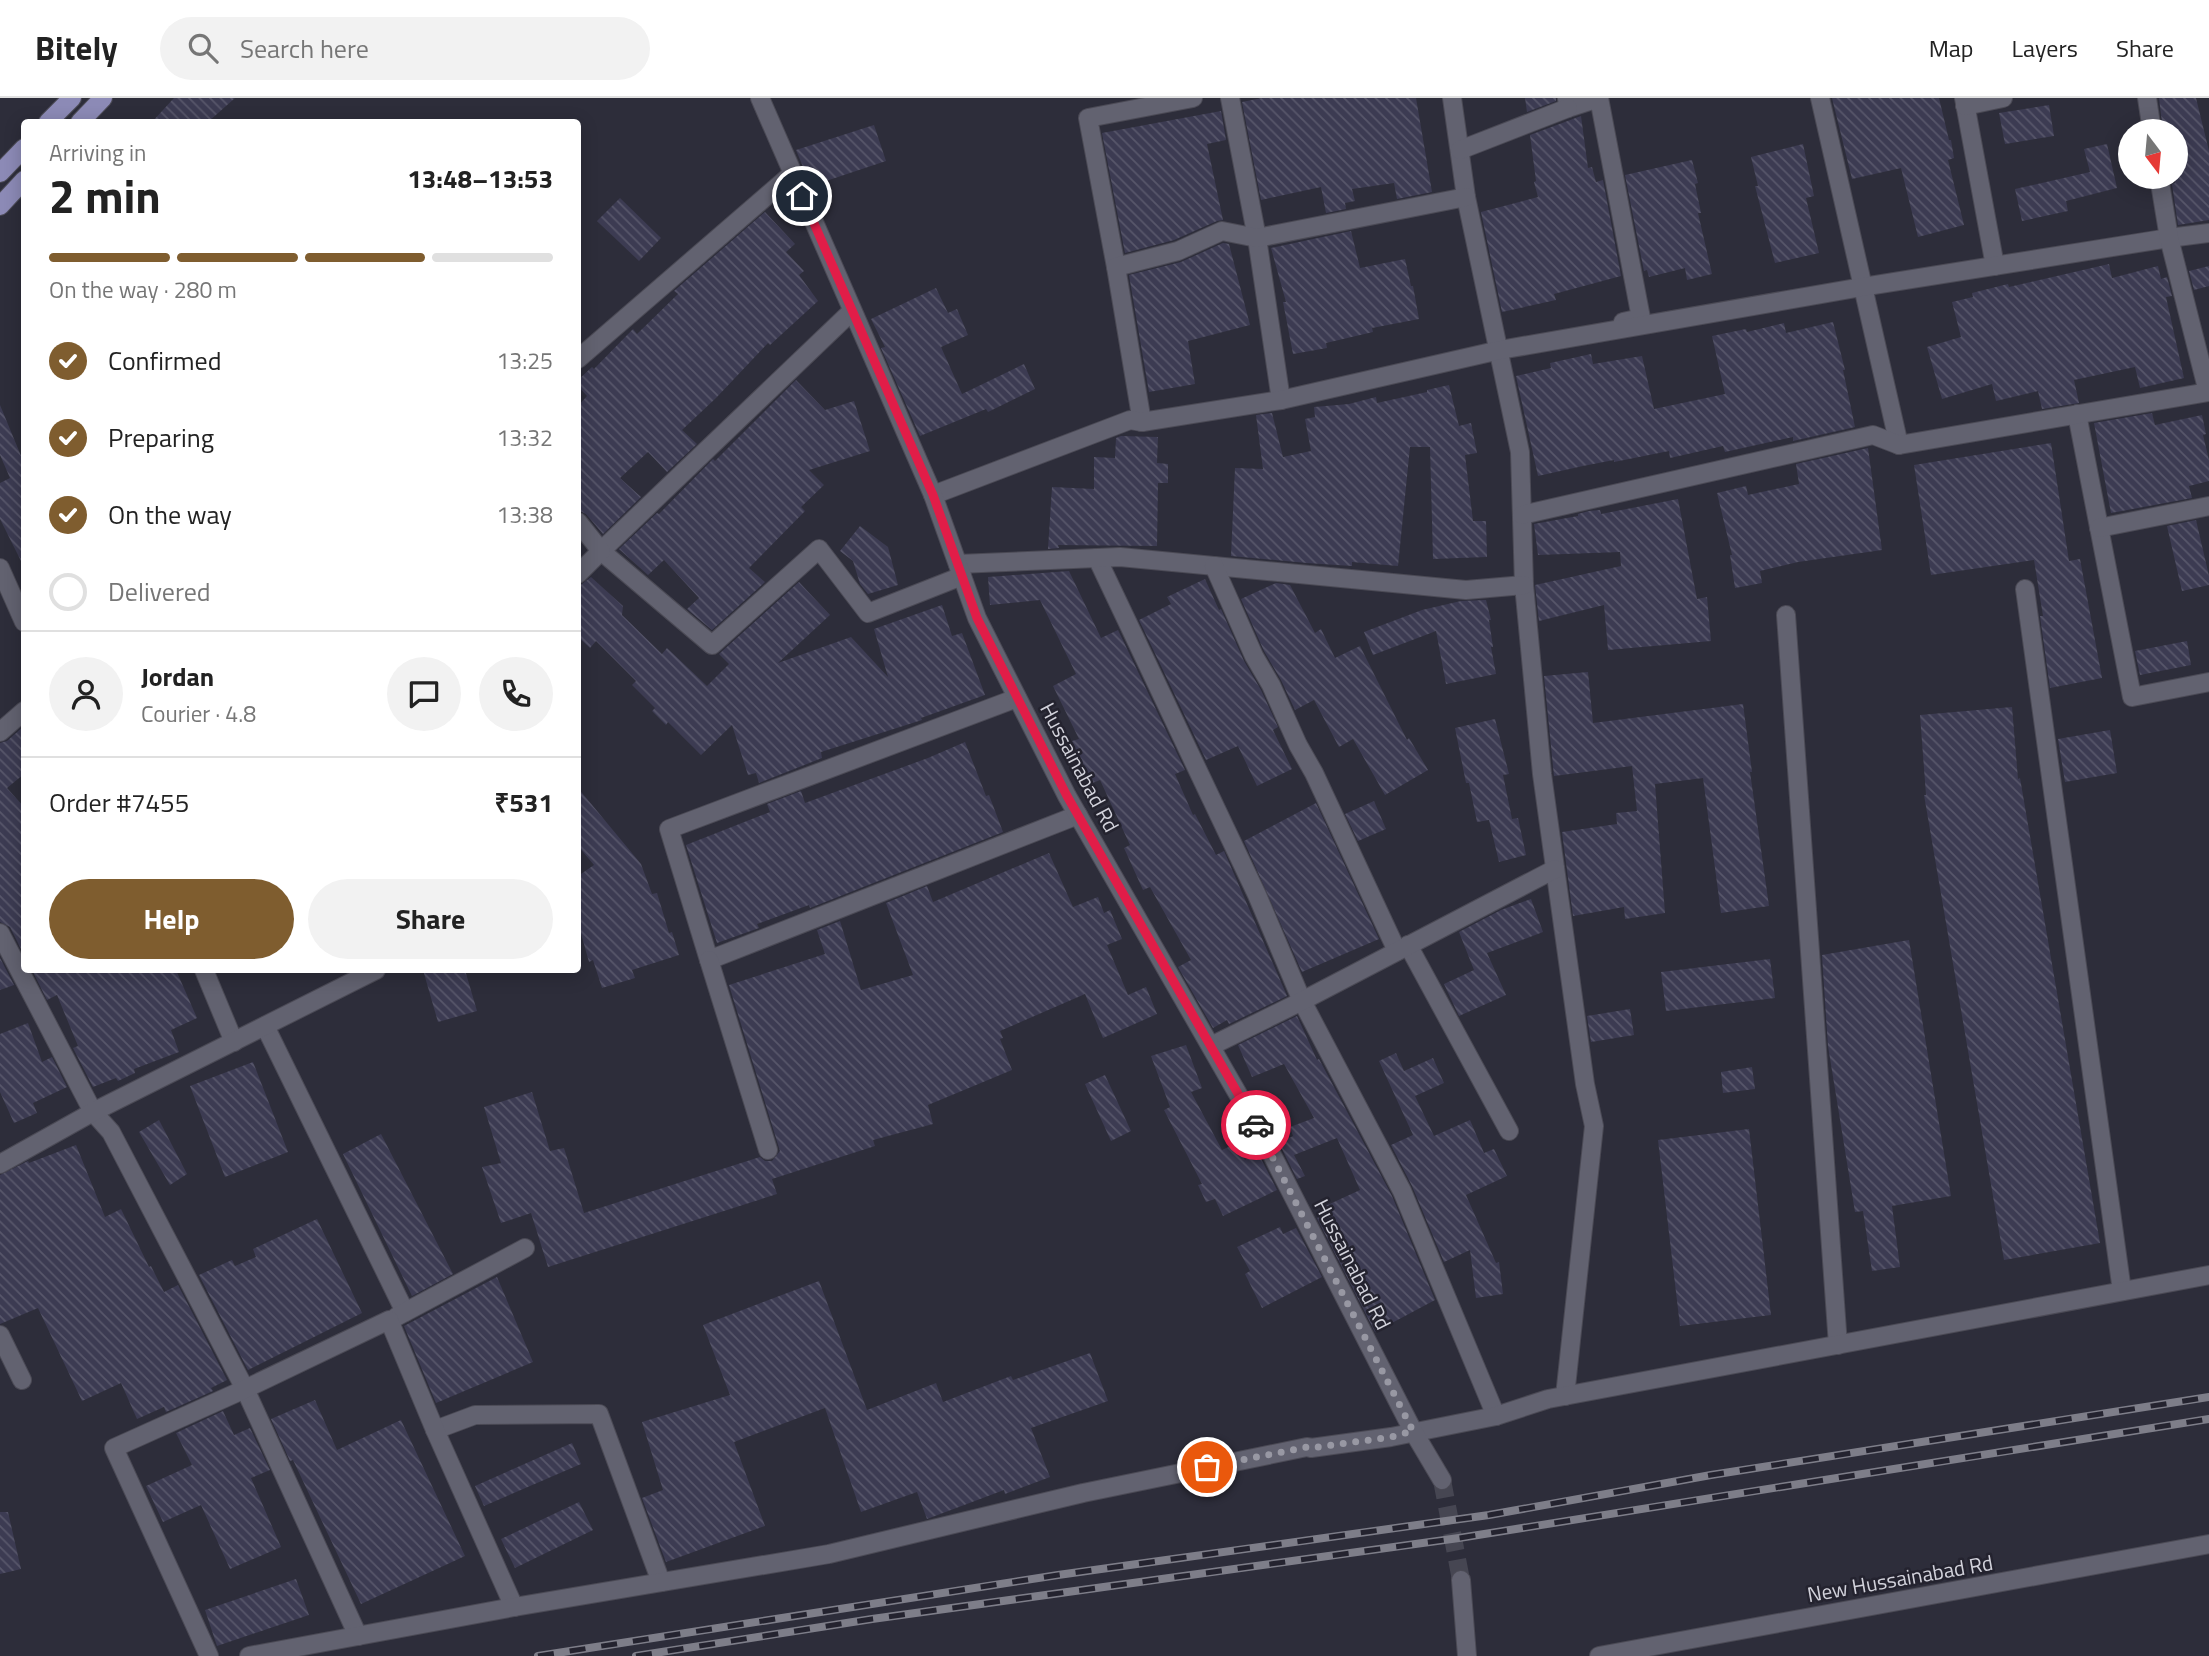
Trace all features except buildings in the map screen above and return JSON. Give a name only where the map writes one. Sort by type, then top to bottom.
[{"type":"main road","points":[[51,119],[72,98]]},
{"type":"main road","points":[[83,119],[103,98]]},
{"type":"main road","points":[[0,173],[21,151]]},
{"type":"main road","points":[[0,206],[21,183]]},
{"type":"street","name":"Hussainabad Rd","points":[[760,98],[933,495],[977,618],[1078,815],[1266,1143],[1413,1431]]},
{"type":"street","points":[[1142,422],[1088,118],[1193,98]]},
{"type":"street","points":[[1230,98],[1256,239],[1281,400]]},
{"type":"street","points":[[1452,98],[1466,197],[1520,452],[1524,585],[1542,774],[1585,1084],[1594,1125],[1565,1396]]},
{"type":"street","points":[[933,495],[1130,420],[1142,422],[1281,400],[1641,318],[1599,98],[1568,103],[1460,150]]},
{"type":"street","points":[[1820,98],[1899,445]]},
{"type":"street","points":[[1995,266],[1965,102],[2003,98]]},
{"type":"street","points":[[2147,98],[2150,119]]},
{"type":"street","points":[[581,356],[792,174]]},
{"type":"street","points":[[1522,515],[1873,435],[1899,445],[2208,392],[2169,238],[2161,189]]},
{"type":"street","points":[[1116,267],[1178,251],[1222,231],[1256,239],[1466,197]]},
{"type":"street","points":[[1500,350],[1861,287],[2209,233]]},
{"type":"street","points":[[581,571],[852,310]]},
{"type":"street","points":[[2077,414],[2132,697],[2209,682]]},
{"type":"street","points":[[2099,528],[2209,506]]},
{"type":"street","points":[[581,526],[601,551],[712,645],[819,549],[868,613],[960,570],[1120,557],[1466,590],[1524,585]]},
{"type":"street","points":[[1097,558],[1257,895],[1302,1001],[1402,1191],[1496,1416]]},
{"type":"street","points":[[1214,566],[1254,656],[1402,948],[1509,1131]]},
{"type":"street","points":[[0,568],[21,615]]},
{"type":"street","points":[[2025,589],[2122,1292]]},
{"type":"street","points":[[1786,615],[1838,1345]]},
{"type":"street","points":[[768,1150],[669,830],[1017,698]]},
{"type":"street","points":[[0,732],[21,714]]},
{"type":"street","points":[[709,961],[1078,815]]},
{"type":"street","points":[[1210,1046],[1555,869]]},
{"type":"street","points":[[0,933],[93,1112],[111,1132],[245,1389],[358,1636]]},
{"type":"street","points":[[205,973],[234,1042]]},
{"type":"street","points":[[0,1164],[93,1112],[370,973]]},
{"type":"street","points":[[265,1026],[397,1316],[435,1430],[514,1608]]},
{"type":"street","points":[[209,1656],[114,1448],[397,1316],[525,1248]]},
{"type":"street","points":[[249,1656],[829,1554],[1083,1493],[1307,1447],[1377,1439],[1496,1416],[1548,1399],[2209,1275]]},
{"type":"street","points":[[0,1335],[22,1380]]},
{"type":"street","points":[[435,1430],[475,1415],[599,1413],[661,1582]]},
{"type":"street","points":[[1413,1431],[1442,1480]]},
{"type":"street","name":"New Hussainabad Rd","points":[[1598,1656],[2209,1544]]},
{"type":"street","points":[[1461,1580],[1467,1656]]},
{"type":"tunnel","points":[[1442,1480],[1461,1580]]},
{"type":"railway","points":[[538,1656],[1058,1575],[1489,1515],[1711,1475],[2209,1397]]},
{"type":"railway","points":[[636,1656],[872,1619],[1459,1538],[2209,1419]]},
{"type":"way so far","points":[[1207,1467],[1307,1447],[1391,1437],[1413,1431],[1256,1125]]},
{"type":"route","points":[[802,196],[933,495],[977,618],[1067,796],[1256,1125]]}]
